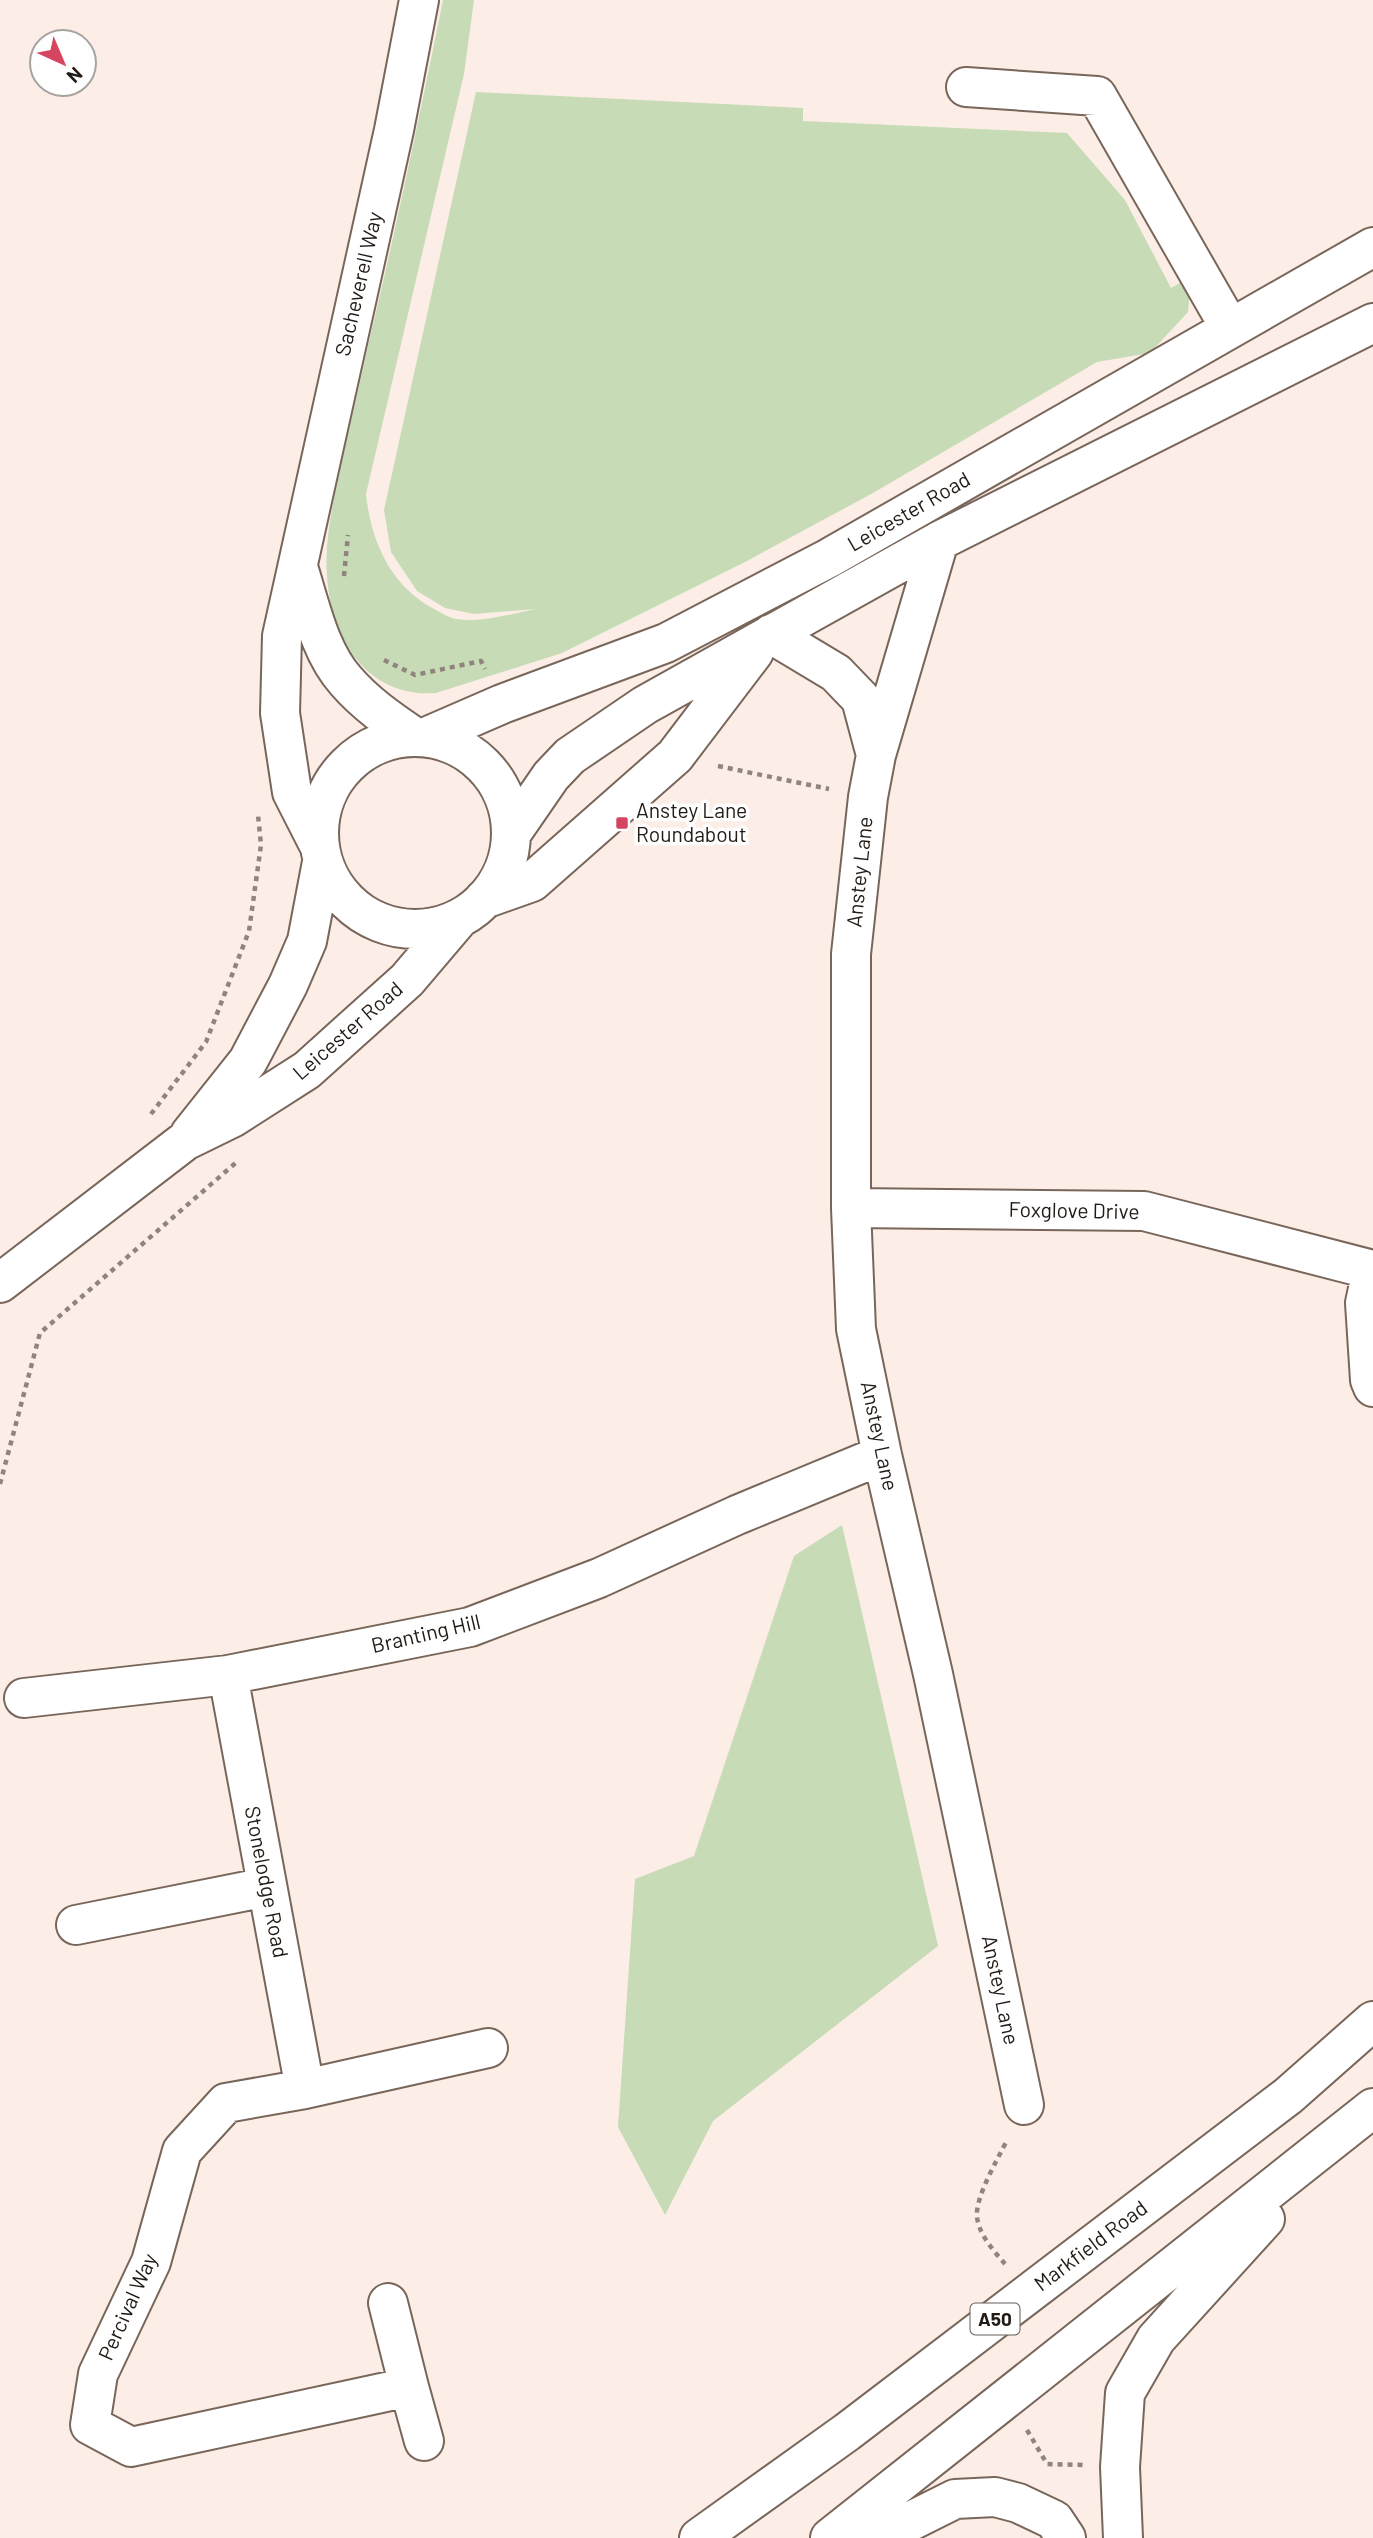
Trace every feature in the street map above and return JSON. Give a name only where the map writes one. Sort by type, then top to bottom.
[{"type":"main road","name":"Sacheverell Way","points":[[320,853],[292,792],[280,713],[282,636],[411,48],[419,0]]},
{"type":"main road","points":[[967,87],[1097,96],[1230,328]]},
{"type":"main road","name":"Leicester Road","points":[[419,737],[666,643],[829,558],[1373,247]]},
{"type":"main road","name":"Leicester Road","points":[[511,834],[551,776],[570,756],[645,705],[939,541],[1373,323]]},
{"type":"main road","name":"Anstey Lane","points":[[939,541],[876,755],[868,797],[851,954],[851,1208],[856,1329],[936,1688],[1024,2105]]},
{"type":"main road","name":"Sacheverell Way","points":[[298,567],[323,642],[345,680],[377,711],[419,737]]},
{"type":"main road","points":[[471,910],[505,868],[511,834],[505,799],[484,766],[458,747],[419,737],[375,745],[337,775],[321,807],[320,853],[348,904],[380,923],[419,930],[471,910],[532,882],[675,756],[768,637]]},
{"type":"main road","name":"Anstey Lane","points":[[768,637],[836,673],[861,699],[876,755]]},
{"type":"main road","name":"Leicester Road","points":[[185,1142],[247,1061],[288,985],[307,941],[320,853]]},
{"type":"main road","name":"Leicester Road","points":[[0,1283],[185,1142],[232,1118],[307,1070],[407,980],[471,910]]},
{"type":"main road","name":"Foxglove Drive","points":[[851,1208],[1144,1211],[1372,1270]]},
{"type":"main road","points":[[1372,1270],[1366,1303],[1370,1380],[1373,1387]]},
{"type":"main road","name":"Branting Hill","points":[[24,1698],[228,1675],[470,1627],[599,1578],[737,1515],[882,1455]]},
{"type":"main road","name":"Stonelodge Road","points":[[228,1675],[305,2088]]},
{"type":"main road","points":[[76,1925],[267,1887]]},
{"type":"main road","name":"Markfield Road","points":[[699,2538],[846,2432],[1288,2096],[1373,2021]]},
{"type":"main road","name":"Percival Way","points":[[409,2388],[131,2447],[90,2425],[98,2374],[151,2262],[182,2151],[226,2104],[488,2048]]},
{"type":"main road","points":[[830,2538],[1365,2115]]},
{"type":"main road","points":[[1123,2538],[1120,2467],[1125,2393],[1156,2339],[1365,2115]]},
{"type":"main road","points":[[388,2303],[424,2441]]},
{"type":"main road","points":[[877,2538],[955,2499],[995,2497],[1018,2503],[1054,2520],[1066,2538]]},
{"type":"path","points":[[345,680],[375,650],[387,663],[415,675],[481,661],[502,704]]},
{"type":"path","points":[[711,765],[868,797]]},
{"type":"path","points":[[145,1122],[206,1042],[249,931],[261,845],[257,806]]},
{"type":"path","points":[[0,1484],[40,1333],[242,1158]]},
{"type":"green space","points":[[443,0],[474,0],[464,74],[366,494],[378,546],[395,576],[420,600],[451,618],[486,619],[536,609],[474,614],[445,608],[417,591],[391,552],[384,510],[476,92],[803,108],[803,121],[1067,133],[1125,200],[1171,288],[1187,279],[1190,289],[1188,312],[1150,353],[1097,362],[873,493],[745,562],[562,653],[436,693],[412,692],[390,686],[372,675],[357,660],[345,642],[330,599],[327,547],[336,490]]},
{"type":"green space","points":[[842,1525],[938,1946],[713,2121],[665,2215],[618,2127],[635,1879],[694,1856],[794,1556]]},
{"type":"place","name":"Anstey Lane Roundabout","points":[[622,823]]}]
